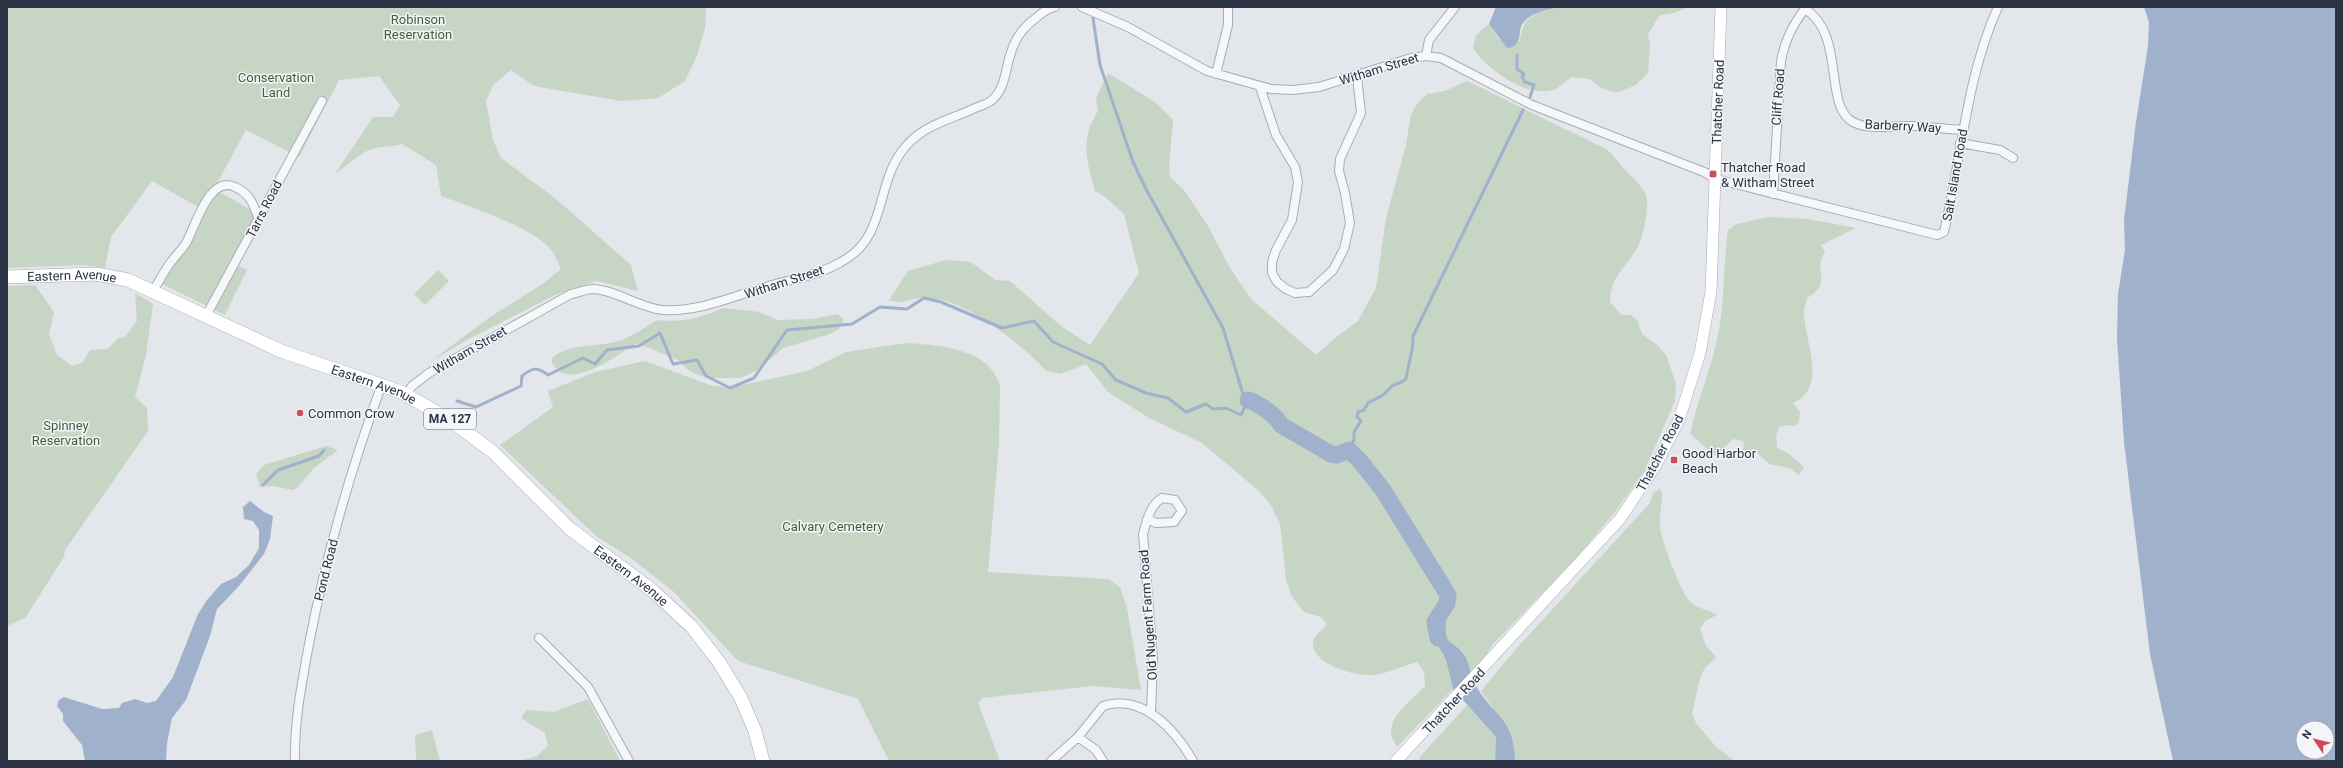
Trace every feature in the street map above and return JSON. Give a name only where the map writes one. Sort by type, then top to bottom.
[{"type":"main road","name":"Thatcher Road","points":[[1396,761],[1457,697],[1620,519],[1668,442],[1690,389],[1708,316],[1713,258],[1722,7]]},
{"type":"main road","name":"Eastern Avenue","points":[[7,277],[96,274],[128,280],[281,351],[382,384],[406,395],[450,420],[493,452],[569,528],[653,591],[692,627],[719,662],[741,698],[755,731],[763,761]]},
{"type":"street","name":"Witham Street","points":[[406,395],[412,386],[429,373],[571,294],[593,289],[662,310],[694,308],[735,297],[841,262],[860,246],[876,223],[883,193],[895,160],[903,149],[924,129],[992,100],[999,90],[1012,46],[1018,34],[1027,24],[1050,8],[1055,7]]},
{"type":"street","name":"Witham Street","points":[[1082,7],[1128,27],[1216,74],[1260,87],[1293,90],[1319,87],[1411,58],[1426,56],[1441,58],[1532,105],[1704,172],[1716,179]]},
{"type":"street","points":[[1216,74],[1228,25],[1228,7]]},
{"type":"street","points":[[1426,56],[1429,40],[1455,7]]},
{"type":"street","name":"Salt Island Road","points":[[1716,179],[1936,235],[1944,232],[1954,189],[1962,130],[1980,56],[1998,7]]},
{"type":"street","name":"Barberry Way","points":[[1806,8],[1816,16],[1823,30],[1831,50],[1838,100],[1846,115],[1852,122],[1870,126],[1913,126],[1962,130]]},
{"type":"street","name":"Cliff Road","points":[[1772,194],[1781,61],[1785,41],[1792,27],[1806,8]]},
{"type":"street","points":[[1260,87],[1276,135],[1295,167],[1298,182],[1292,220],[1276,250],[1272,262],[1272,273],[1277,282],[1286,289],[1295,293],[1309,292],[1333,270],[1344,249],[1350,223],[1345,193],[1339,171],[1340,159],[1361,113],[1357,76]]},
{"type":"street","name":"Tarrs Road","points":[[206,316],[252,232],[258,217],[322,101]]},
{"type":"street","points":[[1960,143],[2000,150],[2013,158]]},
{"type":"street","points":[[154,291],[170,263],[186,243],[206,200],[214,192],[224,185],[232,185],[240,189],[248,196],[258,217]]},
{"type":"street","name":"Pond Road","points":[[295,761],[300,696],[314,617],[359,448],[382,384]]},
{"type":"street","name":"Old Nugent Farm Road","points":[[1147,519],[1143,542],[1153,660],[1151,712]]},
{"type":"street","points":[[539,638],[588,687],[629,761]]},
{"type":"street","points":[[1051,761],[1078,738],[1103,706],[1121,703],[1151,712],[1179,740],[1193,761]]},
{"type":"street","points":[[1078,738],[1096,750],[1102,761]]},
{"type":"green space","points":[[7,7],[706,7],[705,28],[697,56],[685,81],[658,98],[621,101],[534,86],[511,70],[493,85],[486,101],[493,140],[501,158],[556,199],[631,265],[638,291],[596,281],[555,295],[465,341],[430,362],[490,317],[544,283],[561,269],[551,250],[543,242],[531,234],[500,218],[441,196],[436,165],[402,144],[369,150],[335,174],[373,117],[393,117],[400,105],[379,76],[339,80],[299,157],[246,130],[214,189],[264,217],[238,266],[247,270],[225,315],[160,283],[200,208],[152,181],[111,237],[105,268],[82,265],[7,268]]},
{"type":"green space","points":[[1560,7],[1688,7],[1674,13],[1660,15],[1648,34],[1650,45],[1648,73],[1636,85],[1616,93],[1602,88],[1589,79],[1571,77],[1553,90],[1531,90],[1508,80],[1497,73],[1487,65],[1473,48],[1476,35],[1489,24],[1498,38],[1520,41],[1524,25],[1532,16]]},
{"type":"green space","points":[[1108,73],[1155,102],[1173,120],[1169,168],[1170,177],[1184,190],[1208,226],[1230,268],[1251,299],[1316,355],[1336,337],[1358,321],[1376,288],[1386,218],[1406,145],[1411,114],[1418,103],[1427,94],[1445,91],[1467,81],[1606,149],[1639,184],[1646,195],[1647,213],[1640,242],[1616,278],[1611,293],[1610,302],[1621,315],[1631,315],[1637,320],[1642,334],[1656,344],[1666,355],[1676,384],[1675,401],[1645,470],[1614,513],[1572,563],[1494,643],[1478,666],[1470,671],[1466,657],[1461,650],[1450,643],[1444,635],[1430,631],[1446,660],[1453,689],[1397,747],[1391,734],[1392,725],[1404,707],[1425,686],[1424,672],[1417,662],[1389,672],[1372,675],[1356,674],[1336,668],[1319,657],[1314,650],[1313,643],[1317,634],[1327,624],[1321,617],[1304,612],[1292,597],[1286,580],[1280,524],[1271,505],[1260,492],[1202,443],[1149,418],[1108,392],[1086,364],[1061,374],[1046,371],[1025,350],[998,329],[984,319],[955,304],[942,300],[926,298],[901,302],[889,300],[908,271],[946,260],[971,262],[995,280],[1010,281],[1061,326],[1090,345],[1139,273],[1124,214],[1105,197],[1095,191],[1087,159],[1086,150],[1089,131],[1092,121],[1098,111],[1096,98]]},
{"type":"green space","points":[[1768,217],[1808,219],[1856,228],[1821,245],[1825,252],[1820,265],[1821,282],[1815,292],[1807,298],[1804,313],[1812,362],[1810,386],[1804,396],[1793,403],[1800,412],[1799,422],[1794,426],[1786,425],[1779,427],[1776,436],[1777,448],[1788,453],[1804,467],[1799,475],[1789,468],[1769,464],[1757,453],[1739,456],[1744,447],[1743,441],[1733,439],[1716,456],[1690,434],[1720,326],[1728,230],[1737,224]]},
{"type":"green space","points":[[438,270],[449,281],[425,305],[414,294]]},
{"type":"green space","name":"Spinney Reservation","points":[[35,285],[54,312],[49,334],[57,355],[72,366],[83,362],[90,350],[108,349],[118,338],[125,337],[137,321],[135,293],[153,304],[146,355],[135,397],[147,408],[148,431],[65,550],[64,557],[25,618],[7,626],[7,286]]},
{"type":"green space","points":[[723,308],[759,312],[778,320],[812,319],[838,314],[844,320],[838,330],[827,335],[783,348],[758,370],[740,378],[712,378],[698,375],[688,370],[678,360],[637,343],[592,370],[579,374],[568,374],[558,370],[551,360],[564,351],[573,348],[619,341],[629,337],[657,320],[675,321],[691,319],[707,315]]},
{"type":"green space","name":"Calvary Cemetery","points":[[906,343],[947,347],[974,356],[986,364],[994,373],[1000,386],[999,444],[988,572],[1108,579],[1120,587],[1127,608],[1141,690],[1093,686],[982,698],[978,703],[1000,761],[889,761],[858,699],[738,661],[674,592],[632,559],[596,536],[500,445],[553,407],[548,391],[595,372],[645,361],[710,385],[729,388],[807,371],[846,352]]},
{"type":"green space","points":[[326,446],[338,450],[314,468],[299,486],[293,490],[273,486],[260,487],[256,474],[264,465]]},
{"type":"green space","points":[[1660,489],[1662,494],[1660,520],[1661,535],[1676,576],[1691,603],[1717,615],[1705,621],[1700,629],[1706,646],[1716,657],[1704,669],[1699,682],[1692,714],[1696,723],[1717,748],[1735,761],[1515,761],[1512,740],[1508,731],[1499,715],[1481,691],[1516,649],[1650,503],[1653,493]]},
{"type":"green space","points":[[588,699],[620,761],[520,761],[537,756],[548,746],[545,733],[521,718],[526,710],[554,712]]},
{"type":"green space","points":[[1467,705],[1496,737],[1495,761],[1420,761],[1419,758]]},
{"type":"green space","points":[[432,730],[440,761],[416,761],[415,735]]},
{"type":"water","points":[[1496,7],[1560,7],[1549,9],[1527,18],[1521,27],[1518,42],[1513,47],[1507,48],[1489,24]]},
{"type":"water","points":[[2144,7],[2336,7],[2336,761],[2173,761],[2150,654],[2124,442],[2117,339],[2118,294],[2125,250],[2124,220],[2136,122],[2148,46],[2149,22]]},
{"type":"water","points":[[250,501],[264,512],[273,516],[270,539],[264,554],[239,586],[217,609],[210,636],[186,700],[172,718],[167,743],[166,761],[85,761],[82,745],[63,721],[63,714],[57,706],[59,700],[64,697],[102,709],[119,708],[122,703],[135,699],[147,703],[156,701],[173,677],[198,614],[207,600],[221,584],[236,577],[249,565],[259,548],[259,530],[253,521],[244,519],[243,507]]},
{"type":"water","points":[[1437,616],[1446,622],[1446,636],[1448,640],[1465,656],[1473,681],[1482,695],[1507,726],[1514,746],[1515,761],[1495,761],[1496,737],[1453,689],[1446,660],[1430,631],[1432,620]]},
{"type":"waterway","points":[[457,401],[476,407],[521,386],[522,376],[529,371],[538,369],[548,375],[583,358],[595,364],[607,350],[639,346],[660,333],[673,364],[697,360],[706,376],[730,388],[754,378],[787,330],[852,324],[880,307],[907,309],[924,298],[941,302],[1002,328],[1034,321],[1053,342],[1102,364],[1116,380],[1146,393],[1168,398],[1186,412],[1206,404],[1213,409],[1226,408],[1241,415],[1248,400],[1243,394],[1223,328],[1147,191],[1133,162],[1100,65],[1093,18]]},
{"type":"waterway","points":[[1517,55],[1517,69],[1524,74],[1522,77],[1525,82],[1534,85],[1530,97]]},
{"type":"waterway","points":[[1349,450],[1354,440],[1354,432],[1361,421],[1357,417],[1358,412],[1364,410],[1368,403],[1383,395],[1393,385],[1406,379],[1412,351],[1413,336],[1523,110]]},
{"type":"waterway","points":[[1248,400],[1266,410],[1275,417],[1281,425],[1331,454],[1337,455],[1349,450],[1360,461],[1383,490],[1448,595],[1447,603],[1435,622],[1438,638]]},
{"type":"waterway","points":[[263,485],[278,470],[319,456],[324,450]]},
{"type":"place","name":"Thatcher Road & Witham Street","points":[[1713,174]]},
{"type":"place","name":"Common Crow","points":[[300,413]]},
{"type":"place","name":"Good Harbor Beach","points":[[1674,460]]},
{"type":"park label","name":"Robinson Reservation","points":[[418,26]]},
{"type":"park label","name":"Conservation Land","points":[[276,84]]}]
